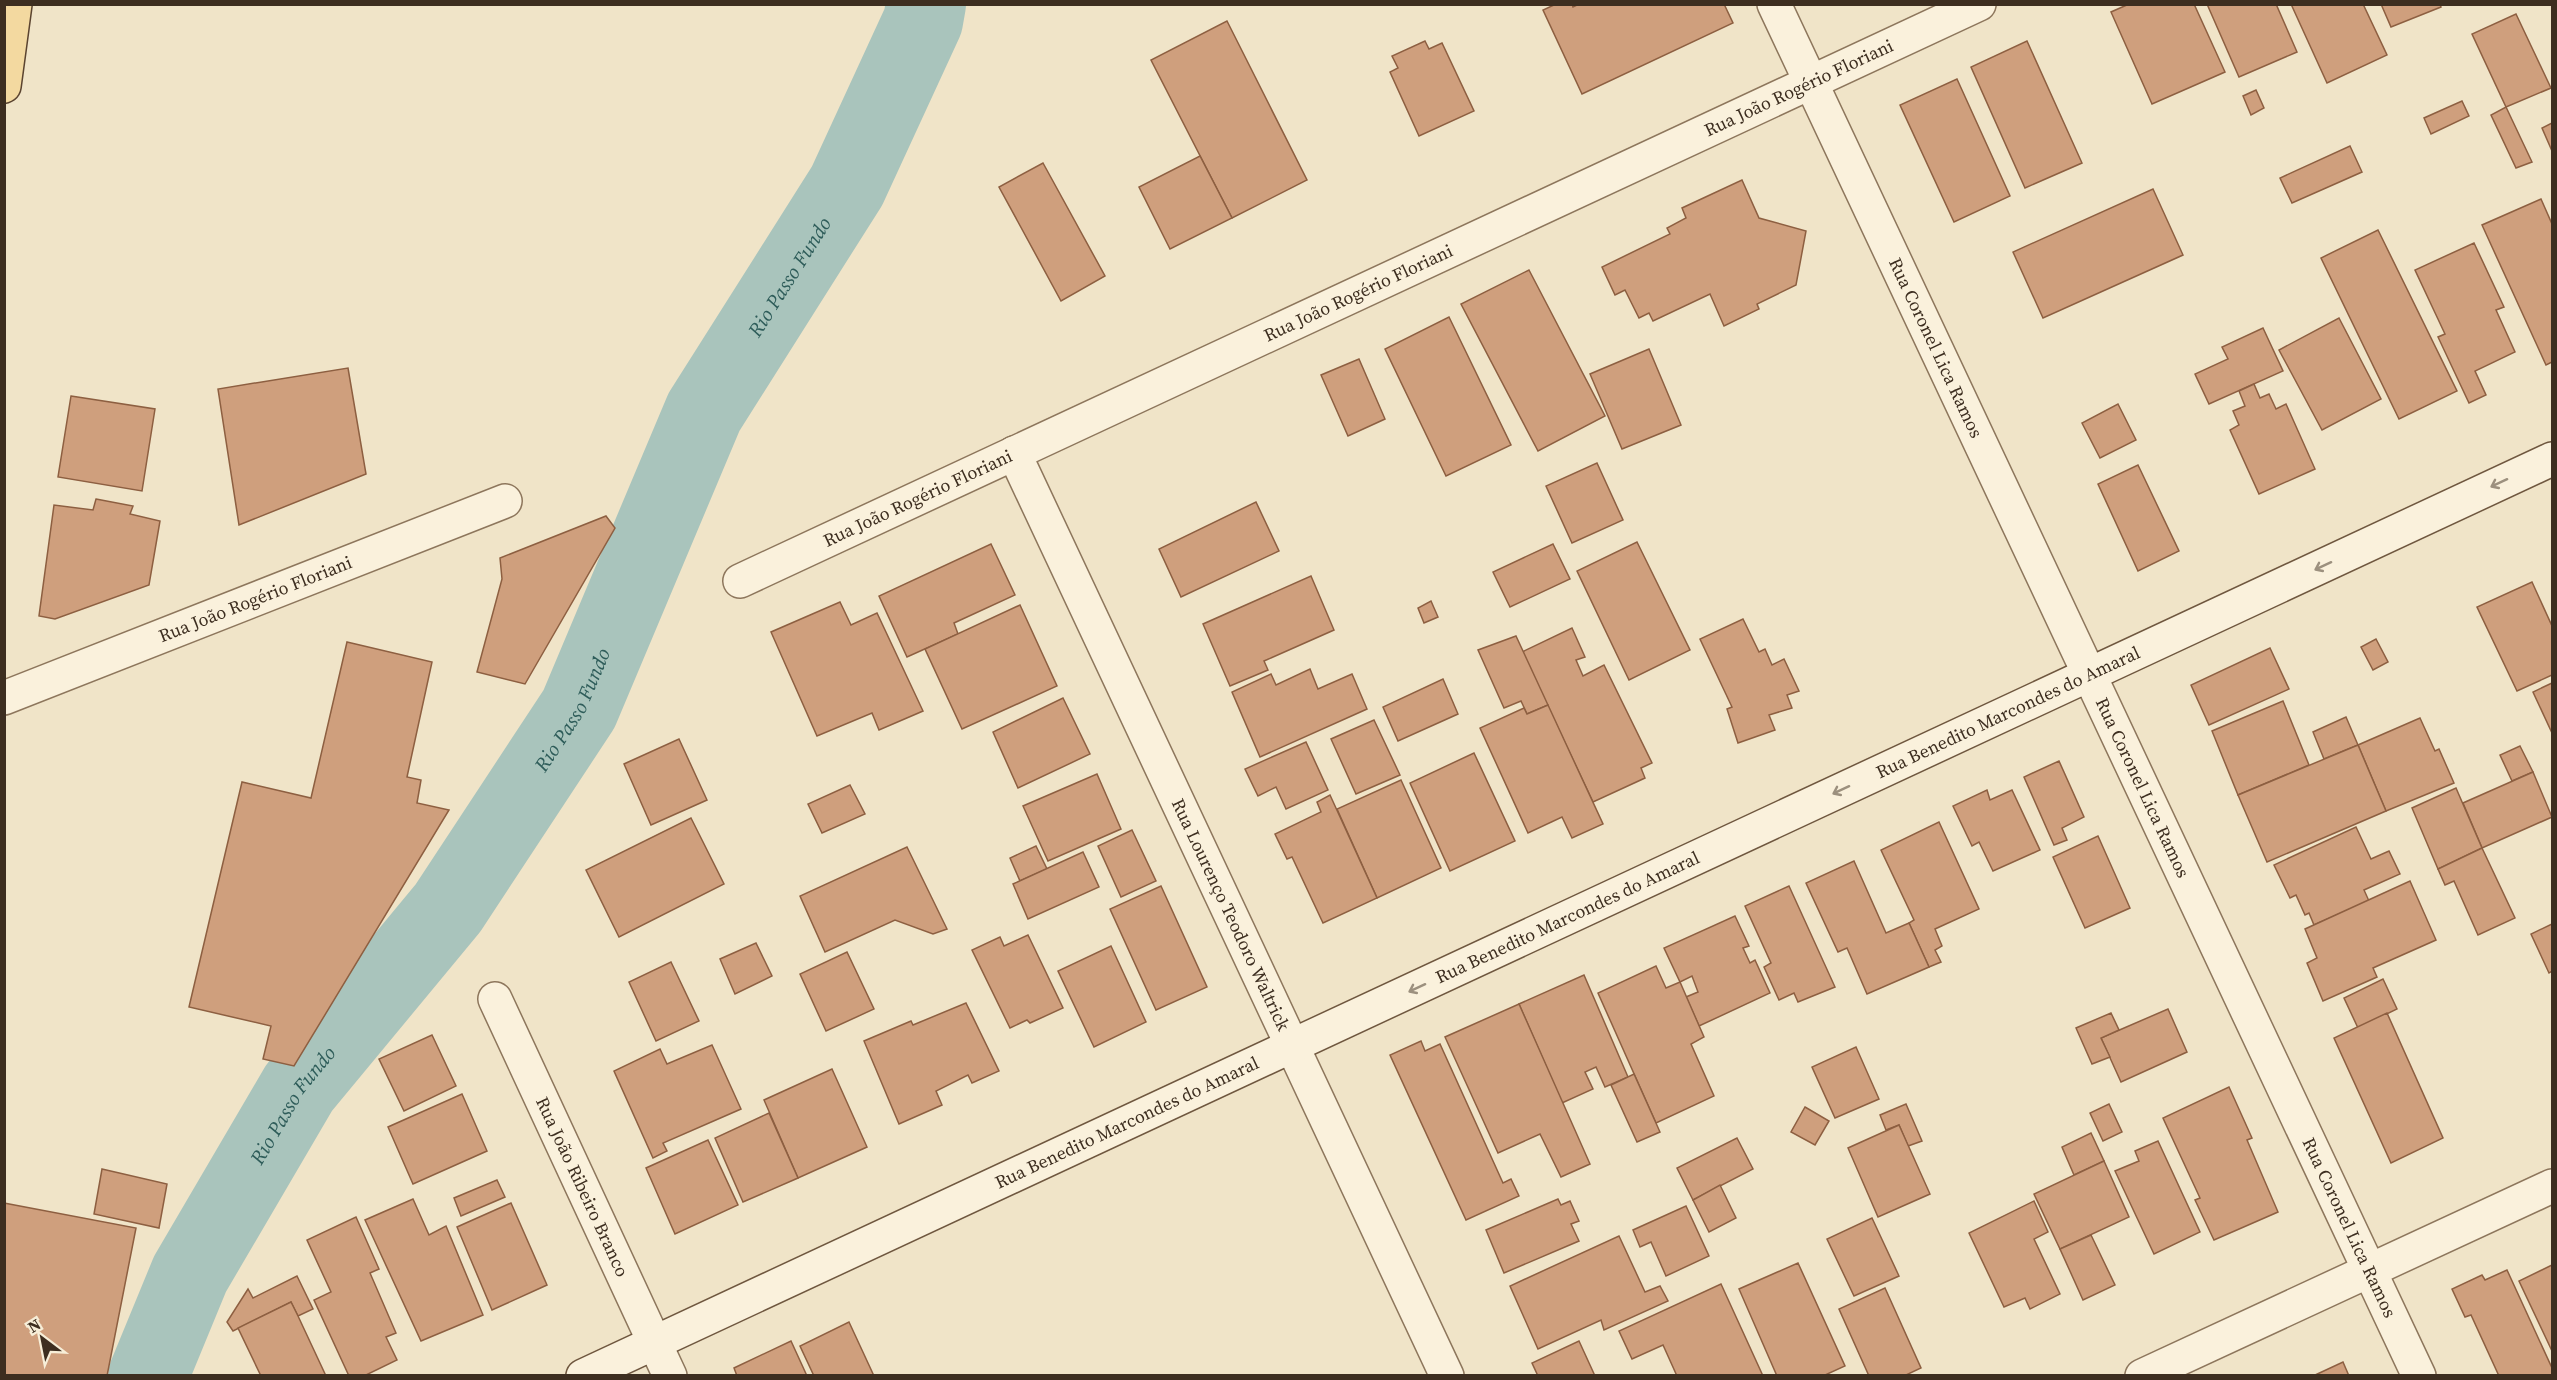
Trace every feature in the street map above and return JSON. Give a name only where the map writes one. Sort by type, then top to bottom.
[{"type":"main road","points":[[4,86],[15,4]]},
{"type":"street","name":"Rua Coronel Lica Ramos","points":[[1774,4],[2419,1376]]},
{"type":"street","name":"Rua João Rogério Floriani","points":[[740,581],[1979,4]]},
{"type":"street","name":"Rua Lourenço Teodoro Waltrick","points":[[1014,453],[1447,1376]]},
{"type":"street","name":"Rua Benedito Marcondes do Amaral","points":[[584,1376],[2553,459]]},
{"type":"street","name":"Rua João Rogério Floriani","points":[[4,698],[505,501]]},
{"type":"street","name":"Rua João Ribeiro Branco","points":[[495,999],[670,1376]]},
{"type":"street","points":[[2142,1376],[2553,1186]]},
{"type":"building","points":[[1556,4],[1572,4],[1573,7],[1579,4],[1724,4],[1733,23],[1582,94],[1543,10]]},
{"type":"building","points":[[2129,4],[2194,4],[2225,72],[2152,104],[2111,12]]},
{"type":"building","points":[[2207,4],[2276,4],[2297,52],[2239,77]]},
{"type":"building","points":[[2291,4],[2363,4],[2387,55],[2327,83]]},
{"type":"building","points":[[2381,4],[2440,4],[2441,7],[2391,27]]},
{"type":"building","points":[[2516,14],[2551,88],[2506,107],[2472,34]]},
{"type":"building","points":[[1227,21],[1307,180],[1232,218],[1151,60]]},
{"type":"building","points":[[1425,41],[1429,49],[1442,43],[1474,111],[1419,136],[1390,72],[1398,68],[1392,56]]},
{"type":"building","points":[[2027,41],[2082,163],[2025,188],[1971,67]]},
{"type":"building","points":[[1957,79],[2010,196],[1954,222],[1900,105]]},
{"type":"building","points":[[2256,90],[2264,108],[2251,115],[2243,96]]},
{"type":"building","points":[[2462,101],[2469,116],[2431,134],[2424,118]]},
{"type":"building","points":[[2506,107],[2532,162],[2516,168],[2491,115]]},
{"type":"building","points":[[2552,123],[2552,151],[2542,128]]},
{"type":"building","points":[[2350,146],[2362,172],[2292,203],[2280,178]]},
{"type":"building","points":[[1200,156],[1232,218],[1170,249],[1139,187]]},
{"type":"building","points":[[1043,163],[1105,276],[1061,301],[999,187]]},
{"type":"building","points":[[1742,180],[1759,218],[1806,231],[1796,285],[1757,304],[1759,309],[1724,326],[1710,294],[1653,321],[1649,313],[1639,318],[1625,290],[1615,295],[1602,267],[1670,234],[1667,228],[1686,218],[1682,208]]},
{"type":"building","points":[[2153,189],[2183,255],[2043,318],[2013,252]]},
{"type":"building","points":[[2541,199],[2552,224],[2552,362],[2546,365],[2482,225]]},
{"type":"building","points":[[2378,230],[2457,391],[2399,419],[2321,258]]},
{"type":"building","points":[[2474,243],[2504,307],[2496,310],[2515,352],[2475,371],[2486,395],[2469,403],[2438,337],[2445,334],[2415,270]]},
{"type":"building","points":[[1529,270],[1605,416],[1538,451],[1461,304]]},
{"type":"building","points":[[1449,317],[1511,445],[1446,476],[1385,349]]},
{"type":"building","points":[[2339,318],[2381,399],[2322,430],[2279,350]]},
{"type":"building","points":[[2263,328],[2283,371],[2209,404],[2195,374],[2228,359],[2222,347]]},
{"type":"building","points":[[1649,349],[1681,425],[1622,449],[1590,374]]},
{"type":"building","points":[[1359,359],[1385,419],[1348,436],[1321,375]]},
{"type":"building","points":[[348,368],[366,474],[239,525],[218,389]]},
{"type":"building","points":[[2254,384],[2260,398],[2269,394],[2276,409],[2286,404],[2315,469],[2259,494],[2230,430],[2239,425],[2233,411],[2245,406],[2239,391]]},
{"type":"building","points":[[71,396],[155,409],[142,491],[58,477]]},
{"type":"building","points":[[2118,404],[2136,440],[2100,458],[2082,423]]},
{"type":"building","points":[[1597,463],[1623,520],[1572,543],[1546,486]]},
{"type":"building","points":[[2138,465],[2179,551],[2138,571],[2098,484]]},
{"type":"building","points":[[96,499],[133,506],[130,514],[160,521],[149,585],[55,619],[39,616],[54,505],[93,510]]},
{"type":"building","points":[[1256,502],[1279,551],[1181,597],[1159,549]]},
{"type":"building","points":[[606,516],[615,528],[525,684],[477,672],[502,579],[500,558]]},
{"type":"building","points":[[1637,542],[1690,650],[1629,680],[1577,571]]},
{"type":"building","points":[[991,544],[1015,595],[954,623],[958,634],[907,657],[879,596]]},
{"type":"building","points":[[1553,544],[1570,579],[1510,607],[1493,572]]},
{"type":"building","points":[[1311,576],[1334,630],[1264,661],[1268,670],[1230,686],[1203,624]]},
{"type":"building","points":[[2532,582],[2552,626],[2552,675],[2517,691],[2477,607]]},
{"type":"building","points":[[1431,601],[1438,617],[1424,623],[1418,608]]},
{"type":"building","points":[[840,602],[851,625],[877,613],[923,711],[879,730],[872,713],[817,736],[771,632]]},
{"type":"building","points":[[1020,605],[1057,686],[962,729],[925,649]]},
{"type":"building","points":[[1743,619],[1759,652],[1765,649],[1772,665],[1784,659],[1799,691],[1787,695],[1792,708],[1769,715],[1775,730],[1738,743],[1727,709],[1732,707],[1700,639]]},
{"type":"building","points":[[1572,628],[1585,657],[1576,660],[1583,676],[1604,665],[1652,763],[1641,768],[1645,778],[1593,802],[1522,652]]},
{"type":"building","points":[[1516,636],[1548,705],[1527,714],[1521,701],[1504,708],[1478,650]]},
{"type":"building","points":[[2376,639],[2388,662],[2373,670],[2361,647]]},
{"type":"building","points":[[347,642],[432,662],[407,777],[421,780],[417,803],[449,810],[294,1066],[263,1059],[271,1026],[189,1007],[242,782],[311,798]]},
{"type":"building","points":[[2270,648],[2289,689],[2209,725],[2191,685]]},
{"type":"building","points":[[1310,669],[1318,689],[1352,674],[1367,709],[1260,757],[1232,692],[1271,674],[1276,685]]},
{"type":"building","points":[[1443,679],[1458,714],[1398,741],[1383,707]]},
{"type":"building","points":[[2552,683],[2552,733],[2533,692]]},
{"type":"building","points":[[1063,698],[1090,754],[1018,788],[993,732]]},
{"type":"building","points":[[2283,701],[2309,765],[2238,795],[2212,731]]},
{"type":"building","points":[[1548,705],[1603,824],[1572,838],[1562,817],[1528,833],[1480,728],[1524,708],[1527,714]]},
{"type":"building","points":[[2346,717],[2358,745],[2324,759],[2313,732]]},
{"type":"building","points":[[2420,718],[2435,751],[2439,749],[2454,783],[2386,811],[2358,745]]},
{"type":"building","points":[[1374,720],[1400,775],[1356,794],[1331,739]]},
{"type":"building","points":[[679,739],[707,800],[651,825],[624,764]]},
{"type":"building","points":[[1306,742],[1328,790],[1286,809],[1276,787],[1258,796],[1245,769]]},
{"type":"building","points":[[2358,745],[2386,811],[2267,862],[2238,795]]},
{"type":"building","points":[[2520,746],[2533,772],[2512,781],[2500,755]]},
{"type":"building","points":[[1474,753],[1515,841],[1450,871],[1410,783]]},
{"type":"building","points":[[2059,761],[2084,817],[2062,828],[2067,840],[2054,845],[2024,777]]},
{"type":"building","points":[[2533,772],[2552,817],[2482,848],[2463,803]]},
{"type":"building","points":[[1097,774],[1121,829],[1048,861],[1023,806]]},
{"type":"building","points":[[1401,780],[1441,868],[1377,898],[1337,809]]},
{"type":"building","points":[[850,785],[865,814],[822,833],[808,804]]},
{"type":"building","points":[[2456,788],[2482,848],[2438,869],[2412,808]]},
{"type":"building","points":[[1987,790],[1990,800],[2012,790],[2040,850],[1993,871],[1979,842],[1972,846],[1953,806]]},
{"type":"building","points":[[1330,795],[1377,898],[1323,923],[1292,857],[1287,859],[1275,834],[1321,812],[1317,802]]},
{"type":"building","points":[[691,818],[724,884],[619,937],[586,870]]},
{"type":"building","points":[[1939,822],[1979,909],[1935,929],[1942,946],[1935,950],[1941,962],[1929,967],[1909,923],[1914,920],[1881,850]]},
{"type":"building","points":[[2356,827],[2371,859],[2389,851],[2400,874],[2364,890],[2369,901],[2314,925],[2309,913],[2305,915],[2296,895],[2290,898],[2274,865]]},
{"type":"building","points":[[1132,830],[1156,881],[1121,897],[1098,846]]},
{"type":"building","points":[[2098,836],[2130,908],[2085,928],[2053,857]]},
{"type":"building","points":[[1036,846],[1047,869],[1020,881],[1010,858]]},
{"type":"building","points":[[907,847],[947,929],[933,934],[895,920],[825,952],[800,896]]},
{"type":"building","points":[[2482,848],[2515,918],[2478,935],[2454,881],[2445,885],[2438,869]]},
{"type":"building","points":[[1083,852],[1099,887],[1028,919],[1013,884]]},
{"type":"building","points":[[1854,861],[1886,933],[1909,923],[1929,967],[1867,994],[1847,948],[1838,952],[1806,883]]},
{"type":"building","points":[[2410,881],[2436,940],[2373,968],[2377,977],[2323,1001],[2307,963],[2317,958],[2305,929]]},
{"type":"building","points":[[1161,886],[1207,987],[1156,1010],[1110,909]]},
{"type":"building","points":[[1789,886],[1835,987],[1798,1002],[1794,993],[1779,1000],[1764,967],[1771,963],[1745,906]]},
{"type":"building","points":[[1735,916],[1749,946],[1743,948],[1750,963],[1755,960],[1770,993],[1699,1026],[1686,997],[1698,992],[1692,976],[1680,982],[1664,948]]},
{"type":"building","points":[[2552,924],[2552,971],[2549,973],[2531,934]]},
{"type":"building","points":[[1028,935],[1063,1008],[1030,1023],[1027,1020],[1010,1028],[972,950],[1000,937],[1004,946]]},
{"type":"building","points":[[756,943],[772,976],[735,994],[720,959]]},
{"type":"building","points":[[1111,946],[1146,1022],[1094,1047],[1058,971]]},
{"type":"building","points":[[847,952],[874,1009],[826,1031],[800,974]]},
{"type":"building","points":[[671,962],[699,1021],[656,1041],[629,982]]},
{"type":"building","points":[[1656,966],[1666,988],[1680,982],[1704,1037],[1691,1044],[1714,1096],[1656,1123],[1598,993]]},
{"type":"building","points":[[1584,975],[1628,1077],[1605,1087],[1596,1067],[1585,1072],[1593,1089],[1562,1103],[1519,1004]]},
{"type":"building","points":[[2383,979],[2397,1009],[2358,1028],[2344,998]]},
{"type":"building","points":[[966,1003],[999,1071],[972,1083],[968,1075],[936,1091],[942,1105],[899,1124],[864,1041],[911,1021],[913,1025]]},
{"type":"building","points":[[1519,1004],[1590,1164],[1561,1177],[1540,1134],[1498,1153],[1445,1037]]},
{"type":"building","points":[[2168,1009],[2187,1052],[2121,1082],[2101,1038]]},
{"type":"building","points":[[2111,1013],[2119,1030],[2101,1038],[2110,1057],[2092,1064],[2076,1028]]},
{"type":"building","points":[[2387,1013],[2443,1138],[2391,1163],[2334,1038]]},
{"type":"building","points":[[432,1035],[456,1086],[404,1111],[379,1059]]},
{"type":"building","points":[[1421,1041],[1425,1051],[1440,1044],[1503,1183],[1511,1179],[1519,1196],[1466,1220],[1390,1055]]},
{"type":"building","points":[[712,1045],[741,1109],[663,1143],[667,1151],[653,1158],[614,1071],[660,1049],[667,1064]]},
{"type":"building","points":[[1856,1047],[1879,1099],[1835,1118],[1812,1067]]},
{"type":"building","points":[[832,1069],[867,1147],[798,1178],[764,1100]]},
{"type":"building","points":[[1634,1074],[1660,1132],[1637,1142],[1611,1085]]},
{"type":"building","points":[[2229,1087],[2252,1138],[2247,1140],[2278,1212],[2214,1240],[2195,1200],[2200,1198],[2163,1118]]},
{"type":"building","points":[[462,1094],[487,1151],[413,1184],[388,1127]]},
{"type":"building","points":[[1906,1104],[1922,1141],[1908,1146],[1899,1125],[1886,1130],[1880,1115]]},
{"type":"building","points":[[2109,1104],[2122,1132],[2103,1141],[2090,1113]]},
{"type":"building","points":[[1805,1107],[1829,1121],[1815,1145],[1791,1132]]},
{"type":"building","points":[[769,1113],[798,1178],[743,1202],[715,1138]]},
{"type":"building","points":[[1899,1125],[1930,1194],[1878,1217],[1848,1148]]},
{"type":"building","points":[[2091,1133],[2104,1161],[2074,1175],[2062,1147]]},
{"type":"building","points":[[1737,1138],[1753,1169],[1693,1200],[1677,1168]]},
{"type":"building","points":[[708,1140],[738,1205],[675,1234],[646,1168]]},
{"type":"building","points":[[2158,1141],[2200,1232],[2154,1254],[2115,1171],[2139,1161],[2135,1151]]},
{"type":"building","points":[[2104,1161],[2129,1217],[2060,1249],[2034,1194]]},
{"type":"building","points":[[102,1169],[167,1184],[159,1228],[94,1214]]},
{"type":"building","points":[[497,1180],[505,1197],[461,1216],[454,1198]]},
{"type":"building","points":[[1720,1185],[1736,1218],[1709,1232],[1693,1200]]},
{"type":"building","points":[[413,1199],[429,1235],[446,1226],[483,1315],[421,1341],[365,1220]]},
{"type":"building","points":[[1558,1199],[1561,1205],[1570,1201],[1579,1221],[1571,1224],[1579,1241],[1504,1273],[1486,1230]]},
{"type":"building","points":[[2034,1201],[2048,1232],[2034,1239],[2060,1294],[2030,1309],[2025,1298],[2004,1307],[1969,1233]]},
{"type":"building","points":[[4,1203],[136,1228],[107,1376],[4,1375]]},
{"type":"building","points":[[511,1203],[547,1285],[492,1310],[457,1227]]},
{"type":"building","points":[[1686,1206],[1709,1256],[1666,1276],[1651,1242],[1640,1247],[1633,1230]]},
{"type":"building","points":[[356,1217],[379,1269],[370,1273],[396,1333],[386,1337],[397,1360],[364,1376],[349,1376],[314,1300],[331,1292],[307,1240]]},
{"type":"building","points":[[1872,1218],[1899,1276],[1854,1296],[1827,1239]]},
{"type":"building","points":[[2091,1235],[2115,1285],[2083,1300],[2060,1249]]},
{"type":"building","points":[[1619,1236],[1645,1292],[1660,1286],[1668,1301],[1604,1330],[1601,1320],[1538,1349],[1510,1286]]},
{"type":"building","points":[[1798,1263],[1845,1366],[1823,1376],[1777,1376],[1739,1289]]},
{"type":"building","points":[[2552,1265],[2552,1351],[2519,1281]]},
{"type":"building","points":[[2507,1270],[2552,1368],[2552,1376],[2499,1376],[2471,1315],[2465,1317],[2452,1289],[2482,1275],[2485,1280]]},
{"type":"building","points":[[297,1276],[313,1309],[298,1316],[291,1302],[233,1331],[227,1322],[248,1289],[253,1298]]},
{"type":"building","points":[[1721,1284],[1763,1376],[1677,1376],[1663,1345],[1632,1359],[1619,1331]]},
{"type":"building","points":[[1885,1288],[1921,1368],[1904,1376],[1869,1376],[1839,1309]]},
{"type":"building","points":[[291,1302],[326,1376],[261,1376],[238,1328]]},
{"type":"building","points":[[849,1322],[874,1376],[814,1376],[800,1346]]},
{"type":"building","points":[[791,1341],[807,1376],[737,1376],[734,1368]]},
{"type":"building","points":[[1579,1341],[1595,1376],[1538,1376],[1532,1363]]},
{"type":"building","points":[[2343,1362],[2349,1376],[2313,1376]]},
{"type":"waterway","name":"Rio Passo Fundo","points":[[148,1376],[190,1274],[299,1088],[448,908],[579,709],[704,412],[847,186],[923,21],[926,4]]}]
